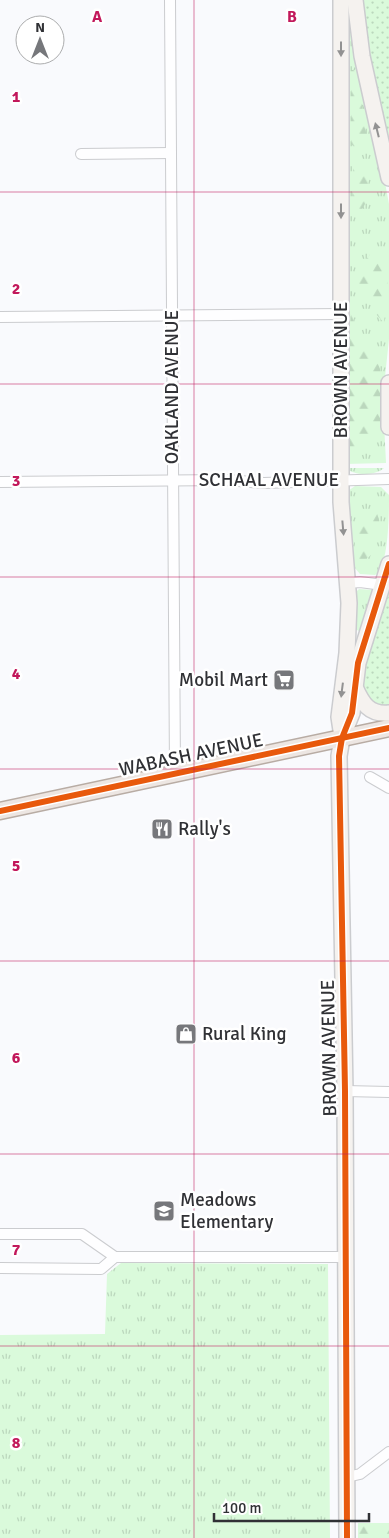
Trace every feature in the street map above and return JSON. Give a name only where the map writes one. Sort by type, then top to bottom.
[{"type":"main road","name":"WABASH AVENUE","points":[[0,810],[389,728]]},
{"type":"street","name":"OAKLAND AVENUE","points":[[170,0],[174,773]]},
{"type":"street","name":"BROWN AVENUE","points":[[341,0],[340,480],[348,583],[348,639],[338,717],[342,738]]},
{"type":"street","points":[[355,0],[362,56],[389,178]]},
{"type":"street","points":[[81,154],[171,153]]},
{"type":"street","points":[[0,317],[341,314]]},
{"type":"street","points":[[389,383],[389,427]]},
{"type":"street","name":"SCHAAL AVENUE","points":[[0,482],[264,482],[389,479]]},
{"type":"street","name":"BROWN AVENUE","points":[[347,1538],[345,1091],[339,756],[342,738],[352,713],[355,685],[365,642],[389,564]]},
{"type":"street","points":[[348,583],[383,585]]},
{"type":"street","points":[[348,639],[365,642]]},
{"type":"street","points":[[355,685],[363,704],[369,709],[379,714],[389,713]]},
{"type":"street","points":[[370,778],[388,789]]},
{"type":"street","points":[[345,1091],[389,1092]]},
{"type":"street","points":[[0,1234],[82,1234],[115,1257],[345,1257]]},
{"type":"street","points":[[0,1268],[101,1269],[115,1257]]},
{"type":"street","points":[[347,1477],[360,1474],[389,1452]]},
{"type":"green space","points":[[346,0],[351,0],[389,204],[389,339],[385,377],[384,422],[386,463],[345,464]]},
{"type":"green space","points":[[360,0],[389,0],[389,157],[377,108]]},
{"type":"green space","points":[[351,70],[355,70],[358,74],[367,140],[359,151],[351,144]]},
{"type":"green space","points":[[359,162],[367,166],[368,186],[365,204],[358,215],[353,206],[352,192],[354,166]]},
{"type":"green space","points":[[371,253],[381,253],[389,263],[384,323],[376,314],[374,304],[361,299],[356,293],[362,265]]},
{"type":"green space","points":[[351,310],[359,340],[377,360],[380,367],[383,399],[381,438],[375,429],[362,448],[353,456],[348,452],[347,441]]},
{"type":"green space","points":[[346,468],[384,468],[375,473],[359,474]]},
{"type":"green space","points":[[355,486],[381,487],[389,495],[386,551],[380,570],[375,575],[360,574],[354,567],[347,499],[348,491]]},
{"type":"green space","points":[[370,510],[376,510],[379,520],[370,556],[361,562],[357,558],[355,551],[356,536],[362,520]]},
{"type":"green space","points":[[389,580],[389,709],[377,708],[365,697],[361,675]]},
{"type":"green space","points":[[359,589],[373,590],[361,632],[355,629],[356,592]]},
{"type":"green space","points":[[121,1263],[328,1264],[330,1538],[0,1538],[0,1335],[105,1334],[107,1274]]},
{"type":"green space","points":[[358,1523],[389,1523],[389,1538],[358,1538]]},
{"type":"cycle path","points":[[347,1538],[345,1091],[339,756],[342,738],[352,713],[358,663],[389,564]]},
{"type":"cycle path","points":[[0,811],[389,728]]},
{"type":"place","name":"Mobil Mart","points":[[284,680]]},
{"type":"place","name":"Rally's","points":[[162,829]]},
{"type":"place","name":"Rural King","points":[[186,1034]]},
{"type":"place","name":"Meadows Elementary","points":[[164,1211]]}]
